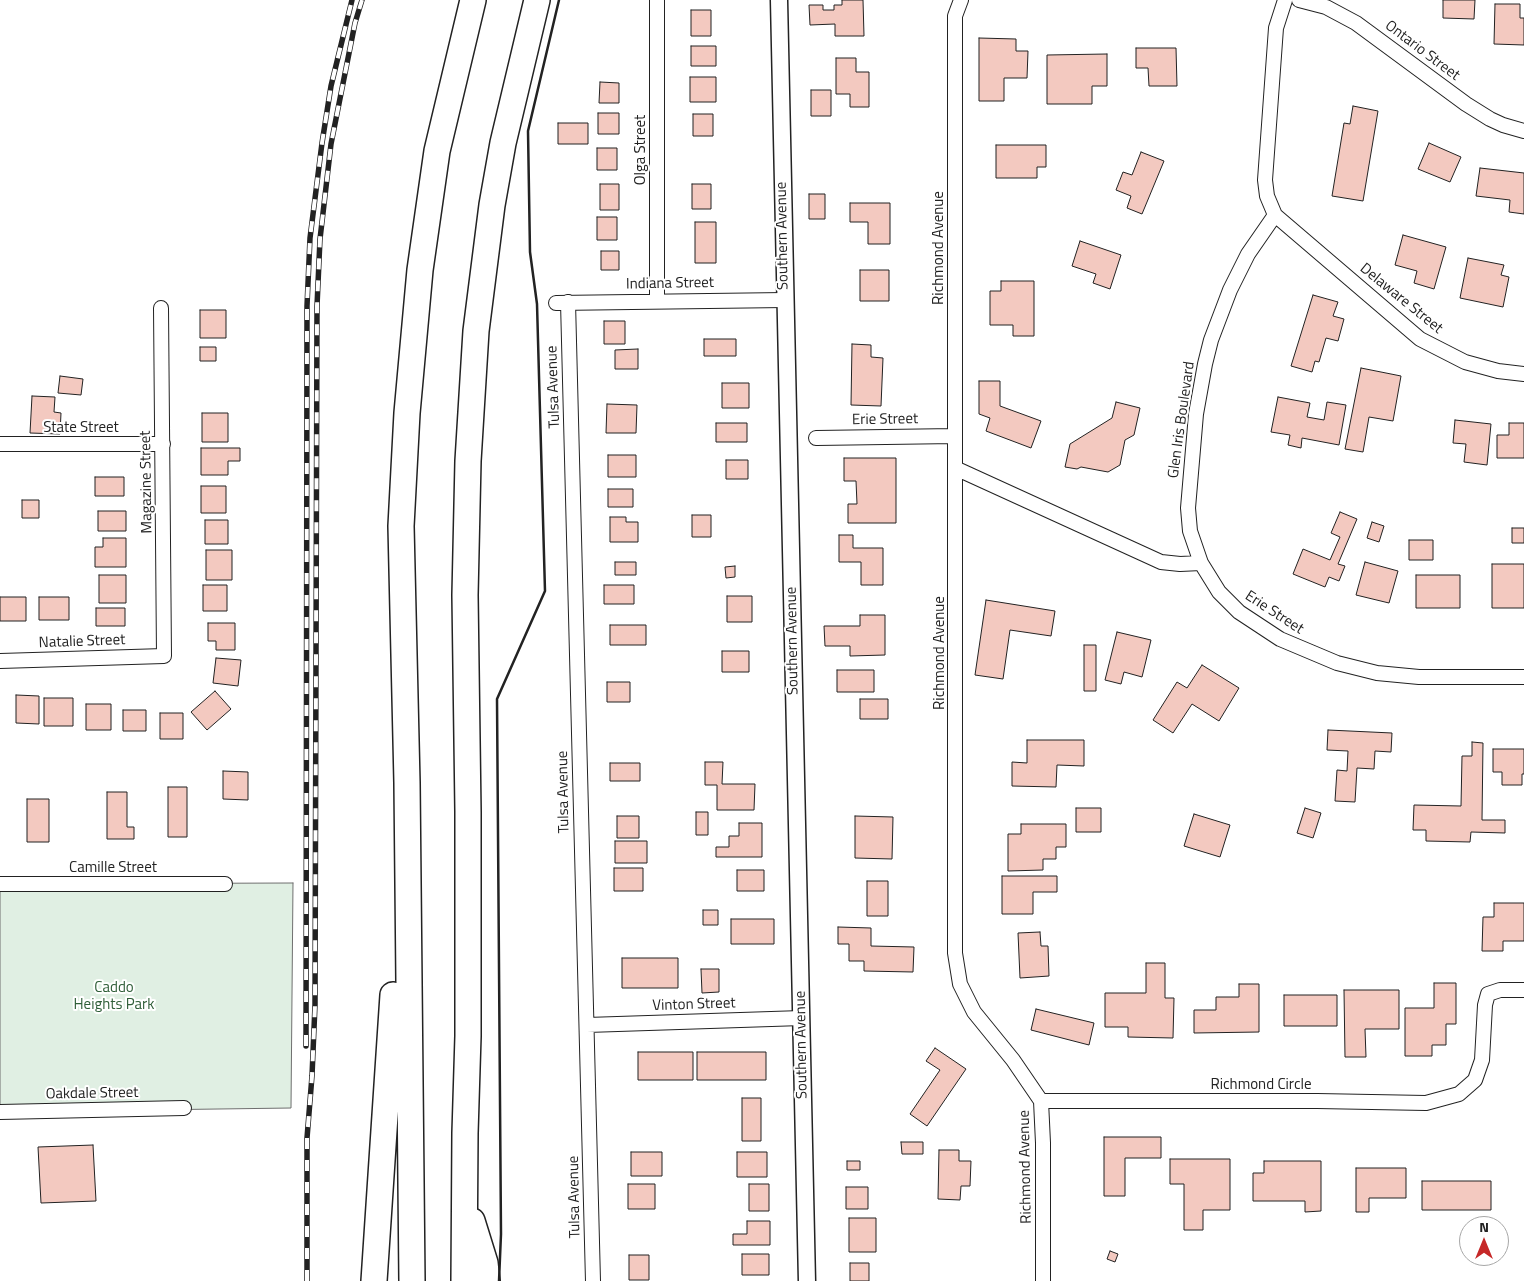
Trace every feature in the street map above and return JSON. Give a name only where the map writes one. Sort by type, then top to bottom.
[{"type":"highway","points":[[412,1281],[407,783],[401,526],[407,413],[421,263],[437,151],[473,0]]},
{"type":"highway","points":[[464,1281],[464,1132],[468,1036],[466,547],[469,442],[476,331],[492,205],[503,143],[537,0]]},
{"type":"highway","points":[[374,1281],[407,783]]},
{"type":"highway","points":[[465,1198],[485,1263],[487,1281]]},
{"type":"street","name":"Olga Street","points":[[657,0],[657,300]]},
{"type":"street","name":"Southern Avenue","points":[[779,0],[807,1281]]},
{"type":"street","name":"Richmond Avenue","points":[[961,0],[955,16],[955,953],[957,972],[965,996],[974,1012],[1013,1060],[1041,1101],[1043,1143],[1043,1281]]},
{"type":"street","points":[[1275,215],[1269,204],[1266,180],[1276,28],[1285,0]]},
{"type":"street","name":"Ontario Street","points":[[1299,0],[1326,7],[1356,22],[1466,104],[1490,119],[1524,132]]},
{"type":"street","name":"Delaware Street","points":[[1275,215],[1420,339],[1465,362],[1498,371],[1524,374]]},
{"type":"street","name":"Glen Iris Boulevard","points":[[1201,563],[1190,531],[1188,508],[1196,414],[1205,364],[1216,324],[1230,290],[1248,254],[1275,215]]},
{"type":"street","name":"Indiana Street","points":[[562,302],[785,300]]},
{"type":"street","name":"Tulsa Avenue","points":[[562,302],[587,1024],[593,1281]]},
{"type":"street","name":"Magazine Street","points":[[161,308],[164,656]]},
{"type":"street","name":"Erie Street","points":[[816,438],[955,436]]},
{"type":"street","name":"State Street","points":[[0,444],[162,444]]},
{"type":"street","points":[[955,468],[1161,562],[1180,564],[1201,563]]},
{"type":"street","name":"Erie Street","points":[[1201,563],[1219,592],[1238,612],[1280,639],[1337,663],[1377,673],[1419,677],[1524,677]]},
{"type":"street","name":"Natalie Street","points":[[0,661],[164,656]]},
{"type":"street","name":"Camille Street","points":[[0,884],[226,884]]},
{"type":"street","name":"Richmond Circle","points":[[1041,1101],[1317,1101],[1426,1104],[1459,1094],[1475,1080],[1482,1060],[1486,998],[1492,992],[1500,990],[1524,990]]},
{"type":"street","name":"Vinton Street","points":[[587,1024],[802,1018]]},
{"type":"street","name":"Oakdale Street","points":[[0,1112],[184,1108]]},
{"type":"green space","name":"Caddo Heights Park","points":[[293,883],[291,1108],[0,1112],[0,884]]},
{"type":"building","points":[[842,0],[863,0],[864,36],[835,36],[835,24],[810,25],[809,5],[823,5],[823,10],[834,10],[834,5],[842,5]]},
{"type":"building","points":[[1443,0],[1475,0],[1474,19],[1443,18]]},
{"type":"building","points":[[1495,4],[1520,4],[1520,18],[1524,18],[1524,45],[1494,44]]},
{"type":"building","points":[[691,10],[711,10],[711,36],[691,36]]},
{"type":"building","points":[[979,38],[1016,39],[1016,51],[1028,51],[1027,78],[1004,78],[1004,101],[979,101]]},
{"type":"building","points":[[691,46],[716,46],[716,66],[691,66]]},
{"type":"building","points":[[1136,48],[1176,48],[1177,86],[1149,86],[1148,68],[1136,68]]},
{"type":"building","points":[[1107,54],[1107,86],[1092,86],[1092,104],[1047,104],[1047,55]]},
{"type":"building","points":[[836,58],[856,58],[856,72],[869,72],[869,107],[850,107],[850,94],[836,94]]},
{"type":"building","points":[[690,77],[716,77],[716,102],[690,102]]},
{"type":"building","points":[[600,82],[619,83],[619,103],[599,103]]},
{"type":"building","points":[[811,90],[831,90],[831,116],[811,116]]},
{"type":"building","points":[[1353,106],[1378,111],[1363,201],[1332,196],[1344,123],[1350,124]]},
{"type":"building","points":[[598,113],[619,113],[619,134],[598,134]]},
{"type":"building","points":[[693,114],[713,114],[713,136],[693,136]]},
{"type":"building","points":[[558,123],[588,123],[588,144],[558,144]]},
{"type":"building","points":[[1429,143],[1461,157],[1450,182],[1418,169]]},
{"type":"building","points":[[996,145],[1046,145],[1046,167],[1037,167],[1037,178],[996,178]]},
{"type":"building","points":[[597,148],[617,148],[617,170],[597,170]]},
{"type":"building","points":[[1141,152],[1164,161],[1142,214],[1127,208],[1131,196],[1116,190],[1123,172],[1132,175]]},
{"type":"building","points":[[1480,168],[1524,173],[1524,214],[1509,212],[1510,200],[1476,196]]},
{"type":"building","points":[[600,184],[619,184],[619,210],[600,210]]},
{"type":"building","points":[[692,184],[711,184],[711,209],[692,209]]},
{"type":"building","points":[[809,194],[825,194],[825,219],[809,219]]},
{"type":"building","points":[[850,203],[890,203],[890,244],[868,244],[868,222],[850,222]]},
{"type":"building","points":[[597,217],[617,217],[617,240],[597,240]]},
{"type":"building","points":[[695,222],[716,222],[716,263],[695,263]]},
{"type":"building","points":[[1403,235],[1446,247],[1434,289],[1414,283],[1417,271],[1395,265]]},
{"type":"building","points":[[1080,241],[1121,255],[1110,289],[1093,283],[1096,274],[1072,266]]},
{"type":"building","points":[[601,251],[619,251],[619,270],[601,270]]},
{"type":"building","points":[[1468,258],[1504,265],[1501,275],[1509,277],[1503,307],[1460,298]]},
{"type":"building","points":[[860,270],[889,270],[889,301],[860,301]]},
{"type":"building","points":[[1001,281],[1034,281],[1034,336],[1013,336],[1013,325],[990,325],[990,291],[1001,291]]},
{"type":"building","points":[[1313,295],[1338,302],[1333,316],[1344,319],[1338,341],[1326,338],[1319,362],[1315,361],[1312,372],[1291,366]]},
{"type":"building","points":[[200,310],[226,310],[226,338],[200,338]]},
{"type":"building","points":[[604,321],[625,321],[625,344],[604,344]]},
{"type":"building","points":[[704,339],[736,339],[736,356],[704,356]]},
{"type":"building","points":[[852,344],[871,345],[871,357],[883,358],[881,406],[851,405]]},
{"type":"building","points":[[200,347],[216,347],[216,361],[200,361]]},
{"type":"building","points":[[638,349],[638,369],[615,369],[615,350]]},
{"type":"building","points":[[1361,368],[1401,376],[1393,421],[1369,417],[1363,452],[1345,449]]},
{"type":"building","points":[[60,376],[83,379],[81,395],[58,393]]},
{"type":"building","points":[[979,381],[1000,381],[1000,406],[1041,421],[1031,448],[986,431],[990,418],[979,414]]},
{"type":"building","points":[[722,383],[749,383],[749,408],[722,408]]},
{"type":"building","points":[[32,396],[55,397],[54,412],[61,413],[60,434],[30,433]]},
{"type":"building","points":[[1278,397],[1310,403],[1307,417],[1324,420],[1327,402],[1346,405],[1339,445],[1302,438],[1301,448],[1288,445],[1290,435],[1271,432]]},
{"type":"building","points":[[1116,402],[1140,408],[1134,435],[1125,440],[1120,465],[1108,472],[1081,467],[1077,469],[1065,467],[1070,444],[1112,418]]},
{"type":"building","points":[[607,404],[637,405],[636,433],[606,433]]},
{"type":"building","points":[[202,413],[228,413],[228,442],[202,442]]},
{"type":"building","points":[[1455,420],[1491,424],[1487,465],[1464,462],[1466,444],[1453,443]]},
{"type":"building","points":[[716,423],[747,423],[747,442],[716,442]]},
{"type":"building","points":[[1509,423],[1524,423],[1524,458],[1497,458],[1497,435],[1509,435]]},
{"type":"building","points":[[201,448],[240,448],[240,461],[228,461],[228,475],[201,475]]},
{"type":"building","points":[[608,455],[636,455],[636,477],[608,477]]},
{"type":"building","points":[[844,458],[896,458],[896,523],[848,523],[848,504],[857,504],[856,481],[844,481]]},
{"type":"building","points":[[726,460],[748,460],[748,479],[726,479]]},
{"type":"building","points":[[95,477],[124,477],[124,496],[95,496]]},
{"type":"building","points":[[201,486],[226,486],[226,513],[201,513]]},
{"type":"building","points":[[608,489],[633,489],[633,507],[608,507]]},
{"type":"building","points":[[22,500],[39,500],[39,518],[22,518]]},
{"type":"building","points":[[98,511],[126,511],[126,531],[98,531]]},
{"type":"building","points":[[1340,512],[1357,519],[1338,564],[1345,566],[1339,581],[1329,577],[1325,587],[1293,574],[1303,549],[1330,560],[1340,537],[1331,533]]},
{"type":"building","points":[[692,515],[711,515],[711,537],[692,537]]},
{"type":"building","points":[[610,517],[626,517],[626,522],[638,522],[638,542],[610,542]]},
{"type":"building","points":[[205,520],[228,520],[228,544],[205,544]]},
{"type":"building","points":[[1372,522],[1384,526],[1379,542],[1367,538]]},
{"type":"building","points":[[1512,528],[1524,528],[1524,543],[1512,543]]},
{"type":"building","points":[[839,535],[853,535],[853,548],[883,548],[883,585],[861,585],[861,562],[839,562]]},
{"type":"building","points":[[103,538],[126,538],[126,567],[95,567],[95,547],[103,547]]},
{"type":"building","points":[[1409,540],[1433,540],[1433,560],[1409,560]]},
{"type":"building","points":[[206,550],[232,550],[232,580],[206,580]]},
{"type":"building","points":[[615,562],[636,562],[636,575],[615,575]]},
{"type":"building","points":[[1365,562],[1398,571],[1389,603],[1356,595]]},
{"type":"building","points":[[1492,564],[1524,564],[1524,608],[1492,608]]},
{"type":"building","points":[[735,566],[735,577],[726,578],[725,567]]},
{"type":"building","points":[[99,575],[126,575],[126,603],[99,603]]},
{"type":"building","points":[[1416,575],[1460,575],[1460,608],[1416,608]]},
{"type":"building","points":[[203,585],[227,585],[227,611],[203,611]]},
{"type":"building","points":[[604,585],[634,585],[634,604],[604,604]]},
{"type":"building","points":[[727,596],[752,596],[752,622],[727,622]]},
{"type":"building","points":[[0,597],[26,597],[26,621],[0,621]]},
{"type":"building","points":[[39,597],[69,597],[69,620],[39,620]]},
{"type":"building","points":[[986,600],[1055,611],[1051,636],[1010,630],[1003,679],[975,675]]},
{"type":"building","points":[[96,608],[125,608],[125,626],[96,626]]},
{"type":"building","points":[[860,615],[885,615],[885,655],[850,656],[850,646],[825,646],[824,626],[860,626]]},
{"type":"building","points":[[208,623],[235,623],[235,650],[216,650],[216,641],[208,641]]},
{"type":"building","points":[[610,625],[646,625],[646,645],[610,645]]},
{"type":"building","points":[[1117,632],[1151,640],[1142,677],[1124,672],[1121,684],[1105,680]]},
{"type":"building","points":[[1084,645],[1096,645],[1096,691],[1084,691]]},
{"type":"building","points":[[722,651],[749,651],[749,672],[722,672]]},
{"type":"building","points":[[216,658],[241,660],[238,686],[213,683]]},
{"type":"building","points":[[1202,665],[1239,688],[1219,721],[1192,704],[1173,733],[1153,720],[1177,682],[1187,688]]},
{"type":"building","points":[[837,670],[874,670],[874,692],[837,692]]},
{"type":"building","points":[[607,682],[630,682],[630,702],[607,702]]},
{"type":"building","points":[[215,691],[231,709],[207,730],[191,712]]},
{"type":"building","points":[[16,695],[39,696],[39,724],[16,723]]},
{"type":"building","points":[[44,698],[73,698],[73,726],[44,726]]},
{"type":"building","points":[[860,699],[888,699],[888,719],[860,719]]},
{"type":"building","points":[[86,704],[111,704],[111,730],[86,730]]},
{"type":"building","points":[[123,710],[146,710],[146,731],[123,731]]},
{"type":"building","points":[[160,713],[183,713],[183,739],[160,739]]},
{"type":"building","points":[[1328,730],[1392,733],[1391,752],[1375,751],[1374,769],[1357,768],[1355,802],[1335,801],[1337,770],[1347,771],[1348,751],[1327,750]]},
{"type":"building","points":[[1027,740],[1084,740],[1084,766],[1057,765],[1056,787],[1012,786],[1012,762],[1027,763]]},
{"type":"building","points":[[1472,742],[1483,743],[1482,820],[1505,820],[1505,833],[1471,832],[1470,842],[1426,841],[1426,830],[1413,830],[1414,805],[1461,806],[1462,756],[1472,756]]},
{"type":"building","points":[[1493,749],[1524,749],[1522,785],[1502,785],[1502,772],[1493,772]]},
{"type":"building","points":[[705,762],[723,762],[722,784],[755,784],[754,810],[717,810],[717,785],[705,785]]},
{"type":"building","points":[[610,763],[640,763],[640,781],[610,781]]},
{"type":"building","points":[[223,771],[248,772],[248,800],[223,799]]},
{"type":"building","points":[[168,787],[187,787],[187,837],[168,837]]},
{"type":"building","points":[[107,792],[127,792],[127,827],[134,827],[134,839],[107,839]]},
{"type":"building","points":[[27,799],[49,799],[49,842],[27,842]]},
{"type":"building","points":[[1076,808],[1101,808],[1101,832],[1076,832]]},
{"type":"building","points":[[1305,808],[1321,813],[1313,838],[1297,833]]},
{"type":"building","points":[[696,812],[708,812],[708,835],[696,835]]},
{"type":"building","points":[[1194,814],[1230,825],[1220,857],[1184,846]]},
{"type":"building","points":[[617,816],[639,816],[639,838],[617,838]]},
{"type":"building","points":[[855,816],[893,817],[892,859],[855,858]]},
{"type":"building","points":[[739,823],[762,823],[762,857],[716,857],[716,847],[729,847],[729,836],[739,836]]},
{"type":"building","points":[[1021,824],[1066,824],[1066,847],[1056,847],[1056,859],[1043,859],[1043,870],[1008,871],[1008,834],[1021,834]]},
{"type":"building","points":[[615,841],[647,841],[647,863],[615,863]]},
{"type":"building","points":[[614,868],[643,868],[643,891],[614,891]]},
{"type":"building","points":[[737,870],[764,870],[764,891],[737,891]]},
{"type":"building","points":[[1002,876],[1057,876],[1057,892],[1033,892],[1033,914],[1002,914]]},
{"type":"building","points":[[867,881],[888,881],[888,916],[867,916]]},
{"type":"building","points":[[1494,903],[1524,903],[1524,941],[1503,941],[1503,951],[1482,951],[1483,917],[1494,917]]},
{"type":"building","points":[[703,910],[718,910],[718,925],[703,925]]},
{"type":"building","points":[[731,919],[774,919],[774,944],[731,944]]},
{"type":"building","points":[[838,927],[871,928],[871,946],[914,947],[913,972],[864,971],[864,961],[849,961],[849,944],[838,944]]},
{"type":"building","points":[[1040,932],[1041,946],[1048,946],[1049,976],[1020,978],[1018,933]]},
{"type":"building","points":[[622,958],[678,958],[678,988],[622,988]]},
{"type":"building","points":[[1146,963],[1165,963],[1165,998],[1174,998],[1173,1038],[1128,1037],[1128,1027],[1105,1027],[1105,993],[1146,993]]},
{"type":"building","points":[[701,969],[719,969],[719,992],[702,993]]},
{"type":"building","points":[[1434,983],[1456,983],[1456,1024],[1446,1024],[1446,1045],[1432,1045],[1432,1056],[1405,1056],[1405,1008],[1434,1008]]},
{"type":"building","points":[[1239,984],[1259,984],[1259,1032],[1194,1033],[1194,1010],[1216,1010],[1216,997],[1239,997]]},
{"type":"building","points":[[1344,990],[1399,990],[1399,1029],[1365,1029],[1366,1057],[1345,1057]]},
{"type":"building","points":[[1284,995],[1337,995],[1337,1026],[1284,1026]]},
{"type":"building","points":[[1036,1009],[1094,1023],[1089,1045],[1031,1030]]},
{"type":"building","points":[[935,1048],[966,1069],[927,1126],[910,1114],[940,1070],[926,1061]]},
{"type":"building","points":[[638,1052],[693,1052],[693,1080],[638,1080]]},
{"type":"building","points":[[697,1052],[766,1052],[766,1080],[697,1080]]},
{"type":"building","points":[[742,1098],[761,1098],[761,1141],[742,1141]]},
{"type":"building","points":[[1104,1137],[1161,1137],[1161,1158],[1125,1158],[1125,1196],[1104,1196]]},
{"type":"building","points":[[901,1142],[923,1142],[923,1154],[902,1154]]},
{"type":"building","points":[[93,1145],[96,1201],[41,1203],[38,1147]]},
{"type":"building","points":[[939,1150],[959,1150],[959,1161],[971,1161],[970,1186],[961,1186],[960,1200],[938,1199]]},
{"type":"building","points":[[631,1152],[662,1152],[662,1176],[631,1176]]},
{"type":"building","points":[[737,1152],[767,1152],[767,1177],[737,1177]]},
{"type":"building","points":[[1170,1159],[1230,1159],[1230,1210],[1203,1210],[1203,1230],[1184,1230],[1184,1184],[1170,1184]]},
{"type":"building","points":[[847,1161],[860,1161],[860,1170],[847,1170]]},
{"type":"building","points":[[1264,1161],[1321,1161],[1321,1211],[1305,1212],[1305,1201],[1253,1201],[1253,1173],[1264,1173]]},
{"type":"building","points":[[1356,1168],[1406,1168],[1406,1198],[1369,1198],[1369,1212],[1356,1212]]},
{"type":"building","points":[[1422,1181],[1491,1181],[1491,1210],[1422,1210]]},
{"type":"building","points":[[628,1184],[655,1184],[655,1209],[628,1209]]},
{"type":"building","points":[[749,1184],[769,1184],[769,1211],[749,1211]]},
{"type":"building","points":[[846,1187],[868,1187],[868,1209],[846,1209]]},
{"type":"building","points":[[849,1218],[876,1218],[876,1252],[849,1252]]},
{"type":"building","points":[[747,1221],[770,1221],[770,1245],[733,1245],[733,1234],[747,1234]]},
{"type":"building","points":[[1110,1251],[1118,1254],[1115,1262],[1107,1259]]},
{"type":"building","points":[[742,1254],[769,1254],[769,1275],[742,1275]]},
{"type":"building","points":[[629,1255],[649,1255],[649,1280],[629,1280]]},
{"type":"building","points":[[850,1263],[869,1263],[869,1281],[850,1281]]},
{"type":"railway","points":[[306,1046],[307,306],[310,238],[322,143],[331,86],[352,0]]},
{"type":"railway","points":[[307,1281],[307,1138],[315,1005],[317,306],[320,239],[331,144],[355,23],[362,0]]},
{"type":"wall","points":[[499,1281],[501,1234],[497,699],[545,591],[537,304],[530,252],[528,131],[559,0]]}]
